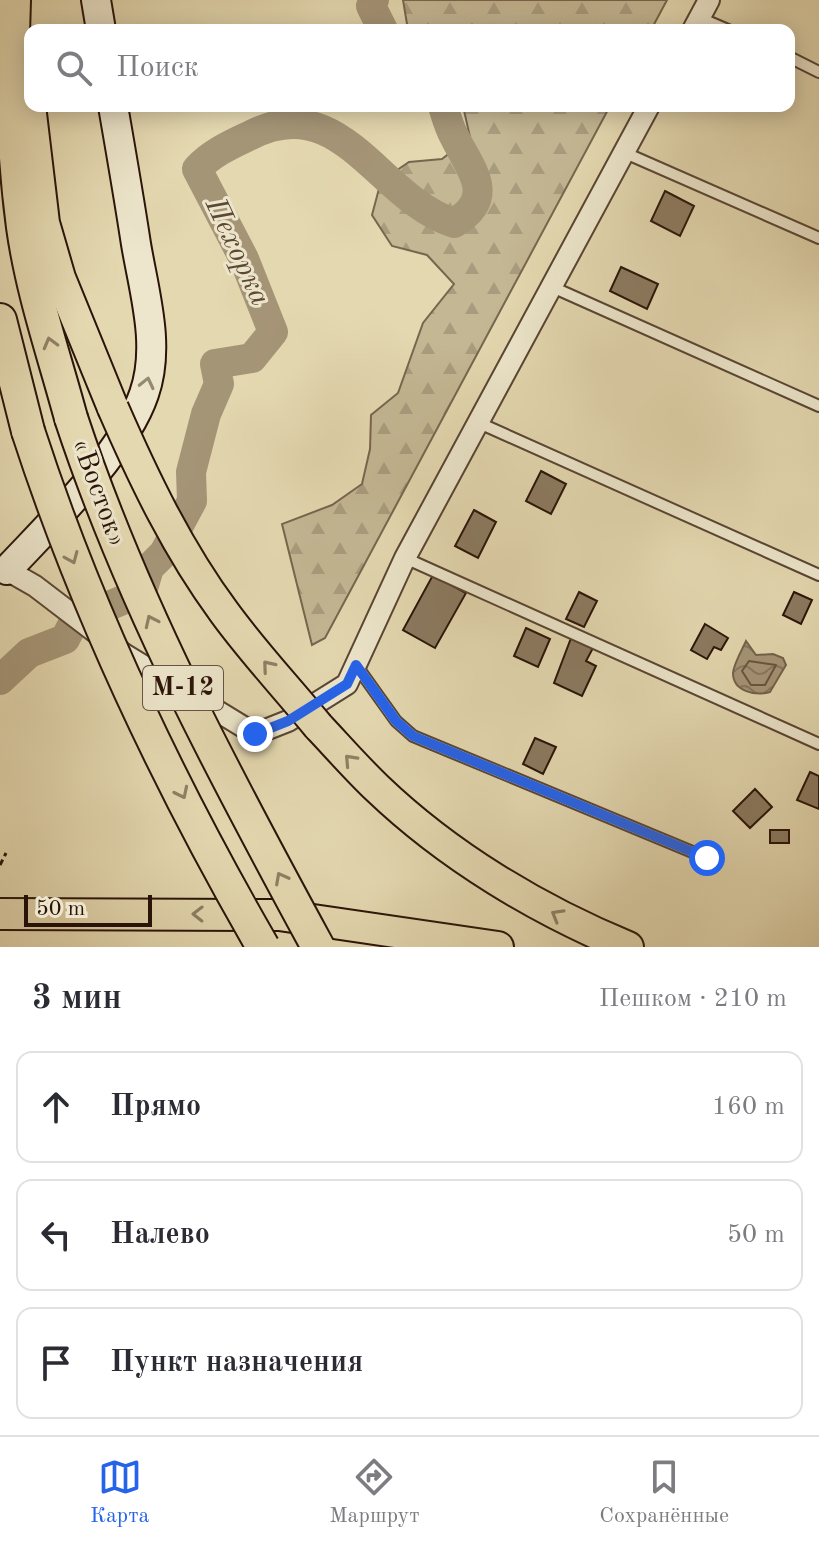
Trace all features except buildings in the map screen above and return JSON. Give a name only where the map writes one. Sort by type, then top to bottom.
[{"type":"highway","name":"«Восток»","points":[[14,0],[14,128],[24,228],[35,289],[71,418],[95,490],[129,574],[233,790],[318,947]]},
{"type":"highway","name":"«Восток»","points":[[0,320],[28,431],[58,525],[124,676],[263,947]]},
{"type":"main road","points":[[24,0],[25,24]]},
{"type":"main road","points":[[96,0],[100,24]]},
{"type":"main road","points":[[30,112],[44,223],[60,278],[140,470],[194,567],[231,621],[318,726],[377,789],[432,834],[505,885],[573,924],[628,947]]},
{"type":"main road","points":[[2,566],[90,478],[132,420],[144,394],[151,361],[149,323],[114,112]]},
{"type":"main road","points":[[0,914],[279,915],[498,947]]},
{"type":"street","points":[[2,566],[124,654],[255,734],[288,721],[347,684],[405,558],[646,112]]},
{"type":"lane","points":[[795,60],[819,72]]},
{"type":"lane","points":[[623,152],[819,238]]},
{"type":"lane","points":[[550,286],[819,406]]},
{"type":"lane","points":[[477,422],[819,575]]},
{"type":"lane","points":[[405,558],[819,744]]},
{"type":"lane","points":[[356,665],[396,721],[413,736],[707,858]]},
{"type":"path","points":[[0,865],[6,853]]},
{"type":"green space","points":[[403,0],[667,0],[654,24],[407,24]]},
{"type":"green space","points":[[464,112],[607,112],[325,638],[312,645],[282,524],[332,505],[362,484],[370,449],[371,415],[398,393],[423,323],[454,284],[427,255],[392,246],[372,215],[381,181],[409,162],[442,159],[470,137]]},
{"type":"water","points":[[746,641],[756,655],[773,654],[783,658],[786,665],[770,692],[746,691],[734,679],[735,665]]},
{"type":"waterway","name":"Пехорка","points":[[374,0],[371,6],[380,24]]},
{"type":"waterway","name":"Пехорка","points":[[0,680],[29,653],[65,639],[75,620],[142,592],[149,568],[164,553],[192,501],[191,472],[206,414],[219,384],[215,364],[252,358],[273,332],[244,259],[197,169],[215,154],[249,136],[281,125],[309,126],[334,136],[358,152],[427,210],[454,223],[467,213],[478,193],[473,171],[452,133],[445,112]]},
{"type":"route","points":[[255,734],[270,731],[347,684],[356,665],[396,721],[413,736],[707,858]]}]
